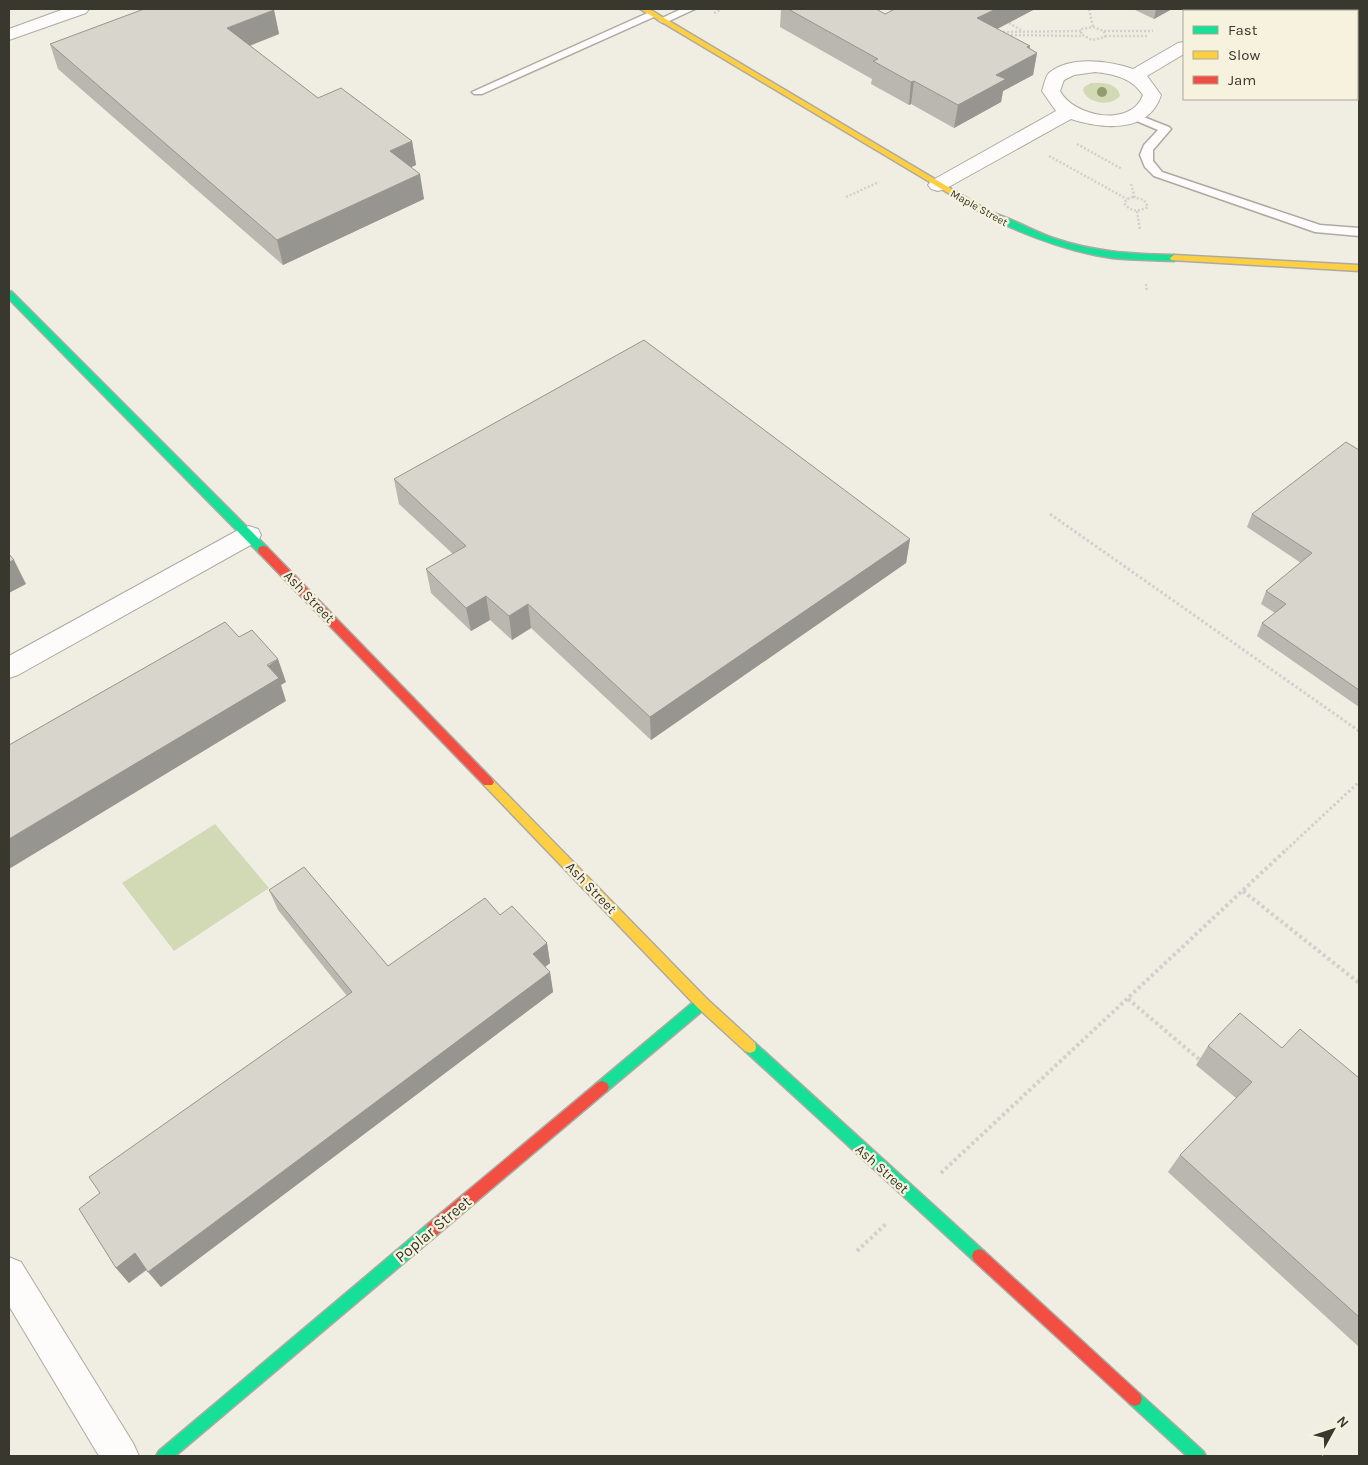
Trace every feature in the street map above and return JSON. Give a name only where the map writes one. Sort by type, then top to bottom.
[{"type":"street","points":[[9,35],[80,9]]},
{"type":"street","name":"Maple Street","points":[[648,11],[990,216],[1025,232],[1083,249],[1144,258],[1359,268]]},
{"type":"street","points":[[1134,76],[1183,48]]},
{"type":"street","points":[[1095,66],[1118,70],[1134,76],[1147,86],[1152,95],[1151,103],[1146,111],[1122,120],[1090,119],[1069,112],[1055,99],[1052,91],[1056,77],[1063,72],[1081,67],[1095,66]]},
{"type":"street","points":[[938,185],[1069,112]]},
{"type":"street","name":"Ash Street","points":[[9,294],[249,535],[702,1003],[1198,1456]]},
{"type":"street","points":[[9,668],[249,535]]},
{"type":"street","name":"Poplar Street","points":[[164,1456],[702,1003]]},
{"type":"street","points":[[9,1274],[120,1456]]},
{"type":"lane","points":[[663,20],[690,9]]},
{"type":"lane","points":[[478,92],[648,11]]},
{"type":"lane","points":[[1136,116],[1164,129],[1147,148],[1145,157],[1149,166],[1158,174],[1320,229],[1359,232]]},
{"type":"path","points":[[1089,9],[1093,27]]},
{"type":"path","points":[[1009,23],[1023,31]]},
{"type":"path","points":[[997,33],[1002,30],[1081,31],[1085,28],[1093,27],[1104,31],[1157,32]]},
{"type":"path","points":[[1081,31],[1082,36]]},
{"type":"path","points":[[992,35],[1082,36],[1088,39],[1100,39],[1105,37],[1104,31]]},
{"type":"path","points":[[1070,140],[1129,173]]},
{"type":"path","points":[[1046,154],[1127,199],[1144,200],[1148,207],[1140,211],[1132,210],[1124,205],[1127,199]]},
{"type":"path","points":[[1131,183],[1135,198]]},
{"type":"path","points":[[1050,514],[1359,731]]},
{"type":"path","points":[[857,1251],[1359,782]]},
{"type":"path","points":[[1243,891],[1359,983]]},
{"type":"path","points":[[1128,999],[1200,1060]]},
{"type":"green space","points":[[1091,83],[1109,84],[1116,88],[1120,96],[1111,102],[1094,101],[1085,95],[1083,90],[1084,87]]},
{"type":"green space","points":[[215,824],[269,888],[174,951],[122,883]]},
{"type":"building","points":[[144,9],[274,10],[227,28],[318,98],[341,88],[412,141],[390,151],[420,174],[277,240],[50,44]]},
{"type":"building","points":[[788,9],[876,9],[885,14],[895,9],[996,9],[977,18],[1030,46],[1027,47],[1037,53],[996,75],[1006,79],[958,105],[873,61],[878,59]]},
{"type":"building","points":[[644,340],[910,539],[650,717],[528,604],[509,616],[486,596],[466,608],[426,569],[466,546],[394,479]]},
{"type":"building","points":[[1346,442],[1359,450],[1359,690],[1262,623],[1286,604],[1266,591],[1312,553],[1252,514]]},
{"type":"building","points":[[9,554],[14,560],[9,562]]},
{"type":"building","points":[[225,622],[239,637],[252,630],[278,659],[267,665],[279,678],[9,839],[9,745]]},
{"type":"building","points":[[304,867],[388,966],[485,898],[500,915],[512,906],[547,943],[533,954],[550,972],[148,1272],[135,1253],[116,1268],[79,1209],[100,1193],[89,1177],[352,992],[269,890]]},
{"type":"building","points":[[1240,1013],[1282,1048],[1300,1029],[1359,1078],[1359,1317],[1180,1155],[1252,1082],[1208,1046]]},
{"type":"traffic: fast","points":[[993,216],[1036,235],[1097,253],[1135,257],[1174,258]]},
{"type":"traffic: fast","points":[[9,294],[263,550]]},
{"type":"traffic: fast","points":[[602,1087],[702,1003]]},
{"type":"traffic: fast","points":[[750,1047],[979,1256]]},
{"type":"traffic: fast","points":[[164,1456],[433,1229]]},
{"type":"traffic: fast","points":[[1135,1399],[1198,1456]]},
{"type":"traffic: slow","points":[[644,9],[993,216]]},
{"type":"traffic: slow","points":[[1174,258],[1359,268]]},
{"type":"traffic: slow","points":[[488,782],[702,1003],[750,1047]]},
{"type":"traffic: jam","points":[[263,550],[488,782]]},
{"type":"traffic: jam","points":[[433,1229],[602,1087]]},
{"type":"traffic: jam","points":[[979,1256],[1135,1399]]}]
